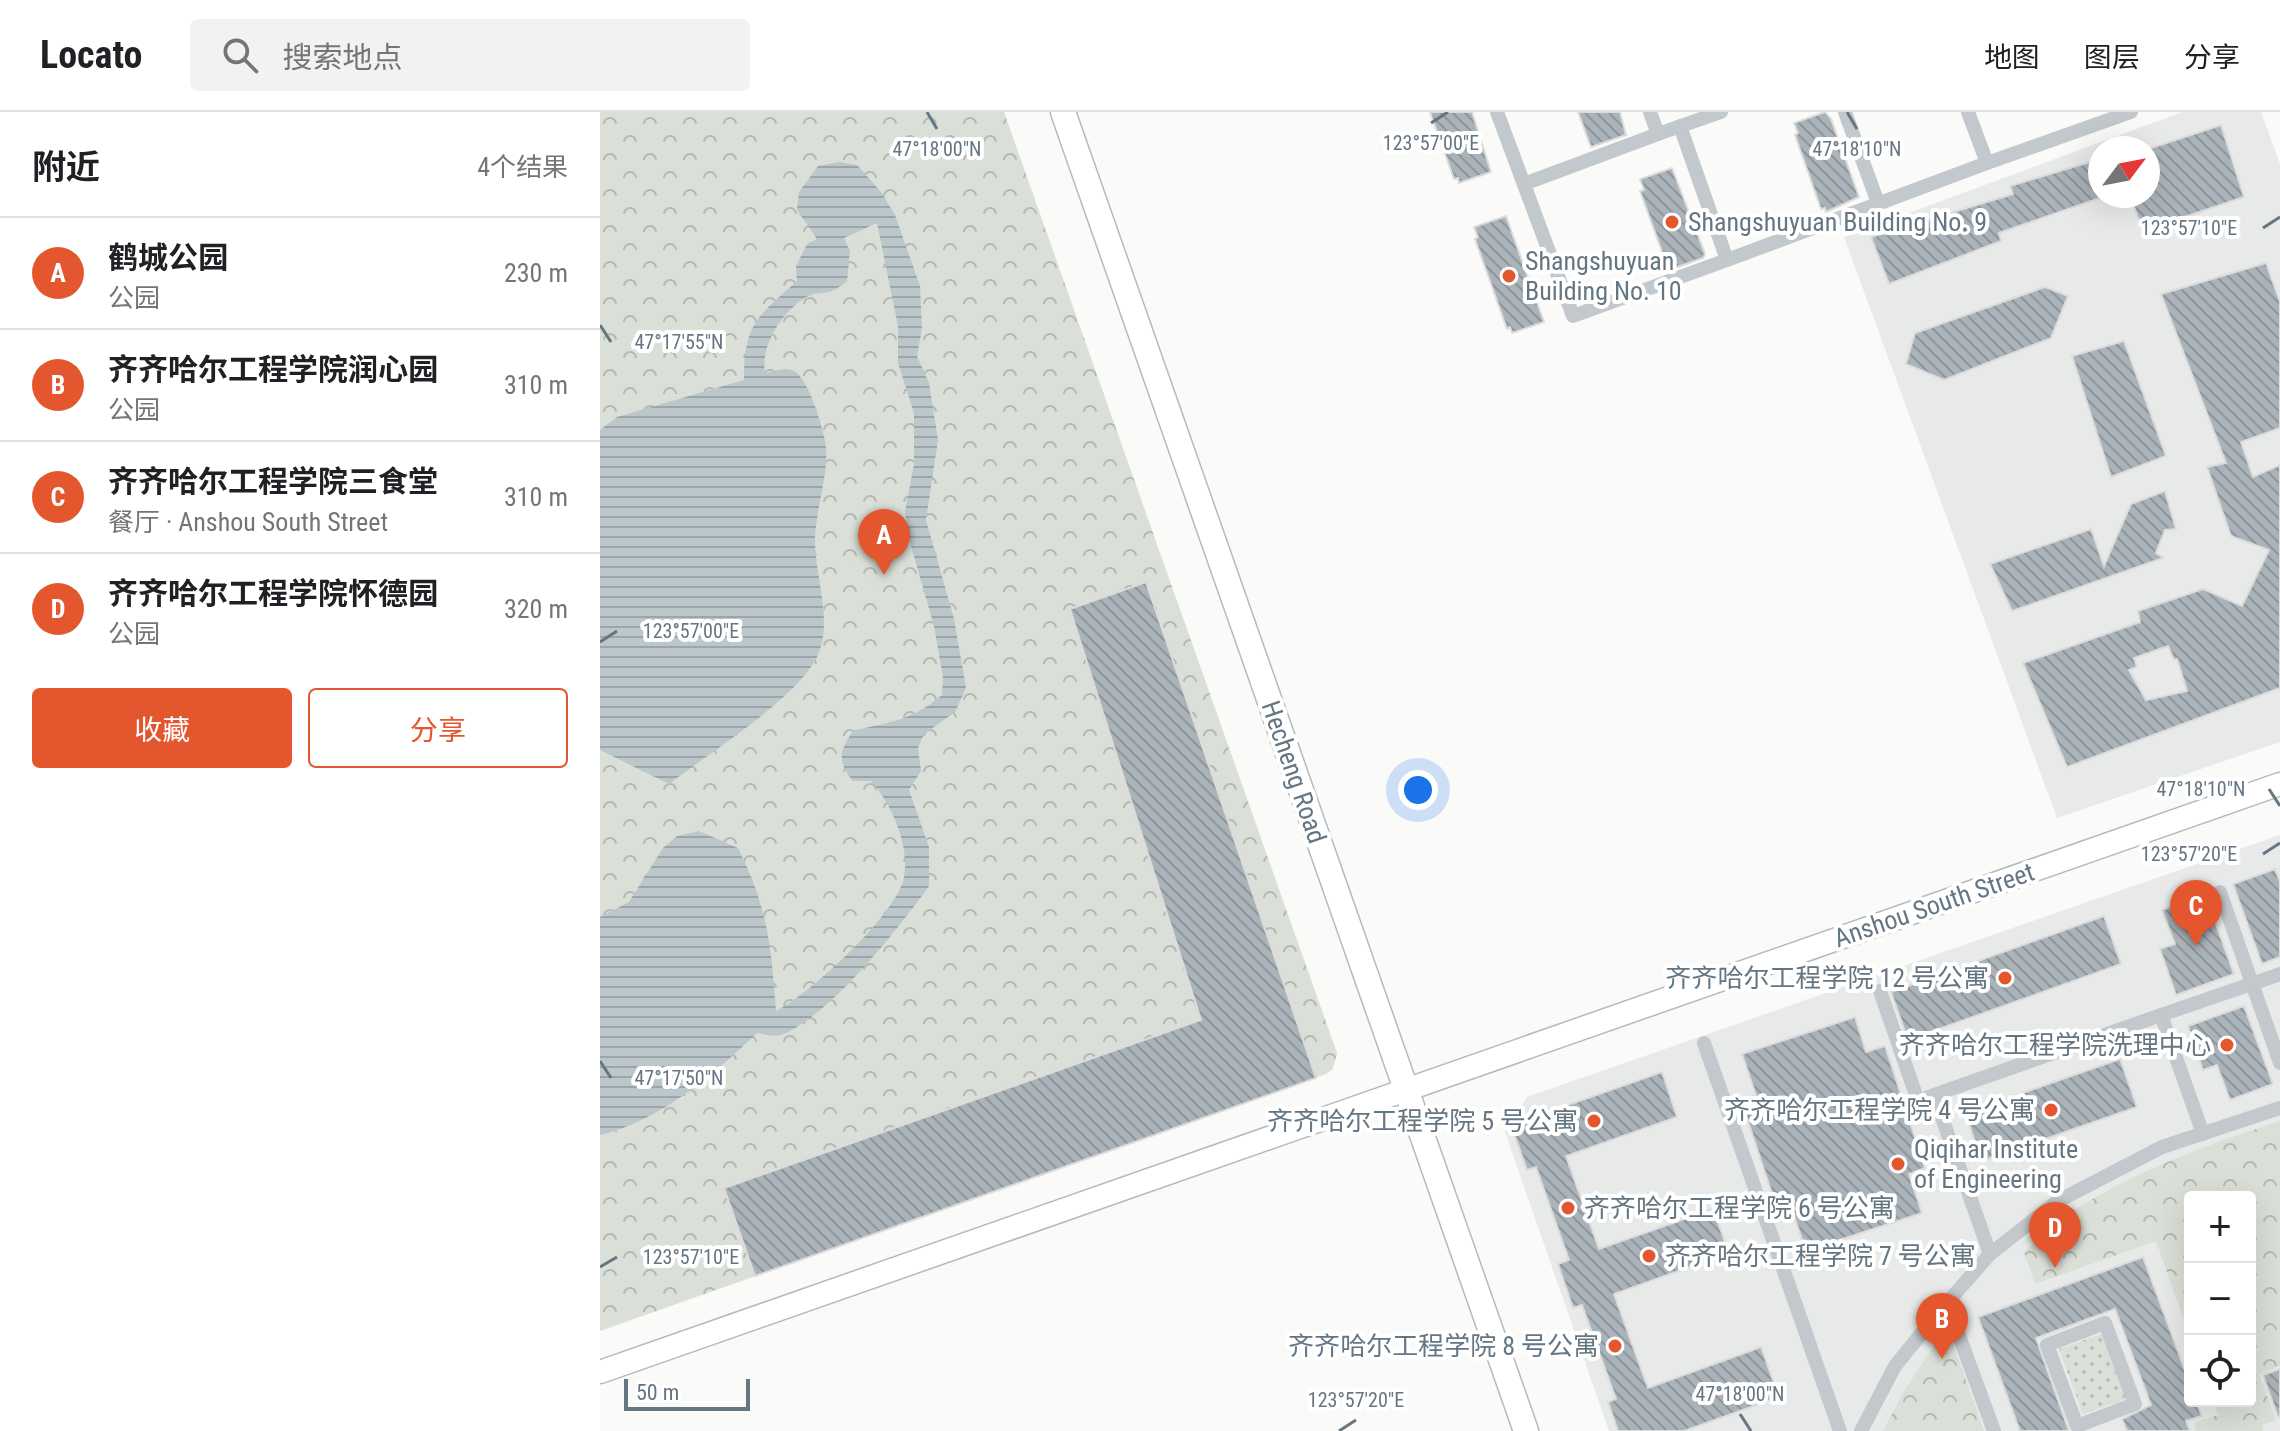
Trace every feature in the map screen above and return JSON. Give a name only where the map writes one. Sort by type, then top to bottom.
[{"type":"main road","name":"Hecheng Road","points":[[1063,112],[1526,1431]]},
{"type":"street","points":[[1497,112],[1573,316],[2131,112]]},
{"type":"street","points":[[1650,112],[1658,134]]},
{"type":"street","points":[[1524,184],[1721,112]]},
{"type":"street","points":[[1845,112],[1878,203]]},
{"type":"street","points":[[1968,112],[1987,163]]},
{"type":"street","points":[[1680,126],[1727,260]]},
{"type":"street","name":"Anshou South Street","points":[[600,1372],[2280,784]]},
{"type":"street","points":[[2220,892],[2280,1063]]},
{"type":"street","points":[[1880,991],[1918,1101],[2280,974]]},
{"type":"street","points":[[2161,1015],[2203,1134]]},
{"type":"street","points":[[1704,1043],[1840,1431]]},
{"type":"street","points":[[1934,1095],[1990,1254]]},
{"type":"street","points":[[1861,1431],[1895,1366],[1947,1303],[1990,1254],[2058,1201],[2162,1147],[2280,1108]]},
{"type":"street","points":[[1947,1303],[1994,1431]]},
{"type":"street","points":[[2105,1323],[2135,1404],[2103,1424],[2077,1426],[2047,1345],[2105,1323]]},
{"type":"shaded area","points":[[2182,112],[2261,112],[2280,164],[2280,742],[2057,818],[1844,237],[2088,147],[2088,208],[2160,208],[2160,136],[2117,136]]},
{"type":"shaded area","points":[[839,162],[857,165],[881,192],[895,215],[920,286],[922,329],[917,356],[929,383],[938,440],[926,520],[954,619],[966,688],[955,712],[924,734],[918,748],[921,771],[909,790],[929,847],[929,886],[862,970],[820,1010],[781,1035],[757,1033],[704,1080],[664,1108],[600,1135],[600,917],[629,902],[663,848],[677,836],[699,831],[738,848],[762,909],[776,1011],[809,988],[850,952],[886,911],[904,877],[904,852],[892,813],[871,781],[853,781],[842,762],[845,745],[853,731],[910,716],[942,695],[943,677],[934,626],[909,539],[905,512],[914,464],[914,413],[898,363],[898,326],[877,223],[844,238],[850,251],[847,281],[832,291],[814,294],[798,302],[775,330],[764,363],[765,374],[787,369],[799,375],[815,406],[825,440],[825,470],[815,538],[824,630],[816,659],[805,675],[770,709],[669,784],[600,750],[600,430],[617,417],[744,380],[750,334],[763,313],[797,281],[796,266],[807,244],[817,239],[797,210],[799,192],[818,166]]},
{"type":"shaded area","name":"Qiqihar Institute of Engineering","points":[[2280,835],[2280,1431],[1609,1431],[1505,1132],[1527,1097]]},
{"type":"green space","points":[[600,112],[1004,112],[1337,1053],[1333,1069],[1326,1074],[600,1331]]},
{"type":"green space","points":[[2280,1121],[2280,1366],[2259,1374],[2276,1420],[2262,1425],[2263,1431],[2196,1431],[2194,1423],[2218,1415],[2215,1407],[2256,1407],[2256,1191],[2184,1191],[2184,1320],[2156,1241],[2035,1284],[2024,1252],[2076,1209],[2125,1182],[2201,1148]]},
{"type":"green space","points":[[1947,1326],[1984,1431],[1883,1431],[1904,1391]]},
{"type":"green space","points":[[2102,1334],[2126,1399],[2083,1414],[2059,1349]]},
{"type":"building","points":[[1430,112],[1472,112],[1491,172],[1459,183],[1458,178],[1454,179]]},
{"type":"building","points":[[1578,112],[1620,112],[1626,135],[1591,147]]},
{"type":"building","points":[[1825,112],[1831,119],[1859,197],[1826,212],[1825,208],[1821,209],[1795,135],[1798,133],[1794,123]]},
{"type":"building","points":[[2221,125],[2244,197],[2143,231],[2134,208],[2160,208],[2160,145]]},
{"type":"building","points":[[2088,163],[2088,202],[1999,233],[2001,241],[1889,284],[1871,237],[2013,194],[2010,186]]},
{"type":"building","name":"Shangshuyuan Building No. 9","points":[[1672,168],[1705,254],[1703,258],[1672,269],[1670,264],[1667,265],[1640,191],[1644,190],[1640,179]]},
{"type":"building","name":"Shangshuyuan Building No. 10","points":[[1506,216],[1544,322],[1512,333],[1510,327],[1507,329],[1475,239],[1478,237],[1474,227]]},
{"type":"building","points":[[2266,263],[2280,302],[2280,428],[2241,442],[2253,477],[2280,465],[2280,688],[2067,767],[2023,663],[2140,622],[2138,611],[2203,589],[2242,606],[2269,550],[2231,536],[2207,467],[2226,463],[2161,294]],"holes":[[[2168,646],[2174,660],[2177,659],[2187,691],[2146,700],[2129,670],[2137,667],[2134,658]]]},
{"type":"building","points":[[2045,287],[2068,296],[2051,338],[1944,380],[1906,364],[1915,333]]},
{"type":"building","points":[[2124,341],[2166,456],[2111,477],[2072,356]]},
{"type":"building","points":[[2165,491],[2176,529],[2165,530],[2156,553],[2163,558],[2012,611],[1990,564],[2091,529],[2104,566],[2131,504]]},
{"type":"building","points":[[1146,582],[1316,1078],[755,1276],[724,1188],[1201,1020],[1070,609]]},
{"type":"building","points":[[2275,869],[2280,882],[2280,957],[2262,964],[2233,884]]},
{"type":"building","points":[[2205,894],[2234,974],[2176,995],[2160,949],[2175,944],[2162,910]]},
{"type":"building","name":"齐齐哈尔工程学院 12 号公寓","points":[[2104,916],[2121,964],[1908,1040],[1891,992]]},
{"type":"building","name":"齐齐哈尔工程学院洗理中心","points":[[2244,1006],[2273,1084],[2230,1100],[2217,1065],[2203,1070],[2188,1026]]},
{"type":"building","points":[[1855,1017],[1866,1052],[1885,1046],[1925,1168],[1909,1174],[1922,1213],[1806,1251],[1794,1216],[1781,1221],[1741,1100],[1756,1095],[1742,1054]]},
{"type":"building","name":"齐齐哈尔工程学院 4 号公寓","points":[[2120,1059],[2137,1107],[1982,1161],[1965,1113]]},
{"type":"building","points":[[1662,1072],[1677,1117],[1566,1156],[1599,1249],[1713,1209],[1729,1253],[1614,1294],[1648,1388],[1761,1347],[1779,1397],[1684,1431],[1618,1431],[1608,1402],[1616,1399],[1582,1305],[1573,1308],[1558,1264],[1569,1260],[1536,1167],[1527,1170],[1511,1125]]},
{"type":"building","points":[[2143,1257],[2184,1368],[2184,1407],[2198,1407],[2202,1416],[2186,1421],[2190,1431],[2127,1431],[2122,1419],[2151,1405],[2115,1309],[2036,1338],[2069,1431],[2020,1431],[1978,1317]]},
{"type":"building","points":[[2280,1369],[2280,1417],[2278,1417],[2263,1375]]},
{"type":"place","name":"Shangshuyuan Building No. 9","points":[[1672,222]]},
{"type":"place","name":"Shangshuyuan Building No. 10","points":[[1509,276]]},
{"type":"place","name":"鹤城公园","points":[[884,575]]},
{"type":"place","name":"齐齐哈尔工程学院三食堂","points":[[2196,946]]},
{"type":"place","name":"齐齐哈尔工程学院 12 号公寓","points":[[2005,978]]},
{"type":"place","name":"齐齐哈尔工程学院洗理中心","points":[[2227,1045]]},
{"type":"place","name":"齐齐哈尔工程学院 4 号公寓","points":[[2051,1110]]},
{"type":"place","name":"齐齐哈尔工程学院 5 号公寓","points":[[1594,1121]]},
{"type":"place","name":"Qiqihar Institute of Engineering","points":[[1898,1164]]},
{"type":"place","name":"齐齐哈尔工程学院 6 号公寓","points":[[1568,1208]]},
{"type":"place","name":"齐齐哈尔工程学院 7 号公寓","points":[[1649,1256]]},
{"type":"place","name":"齐齐哈尔工程学院怀德园","points":[[2055,1268]]},
{"type":"place","name":"齐齐哈尔工程学院 8 号公寓","points":[[1615,1346]]},
{"type":"place","name":"齐齐哈尔工程学院润心园","points":[[1942,1359]]}]
